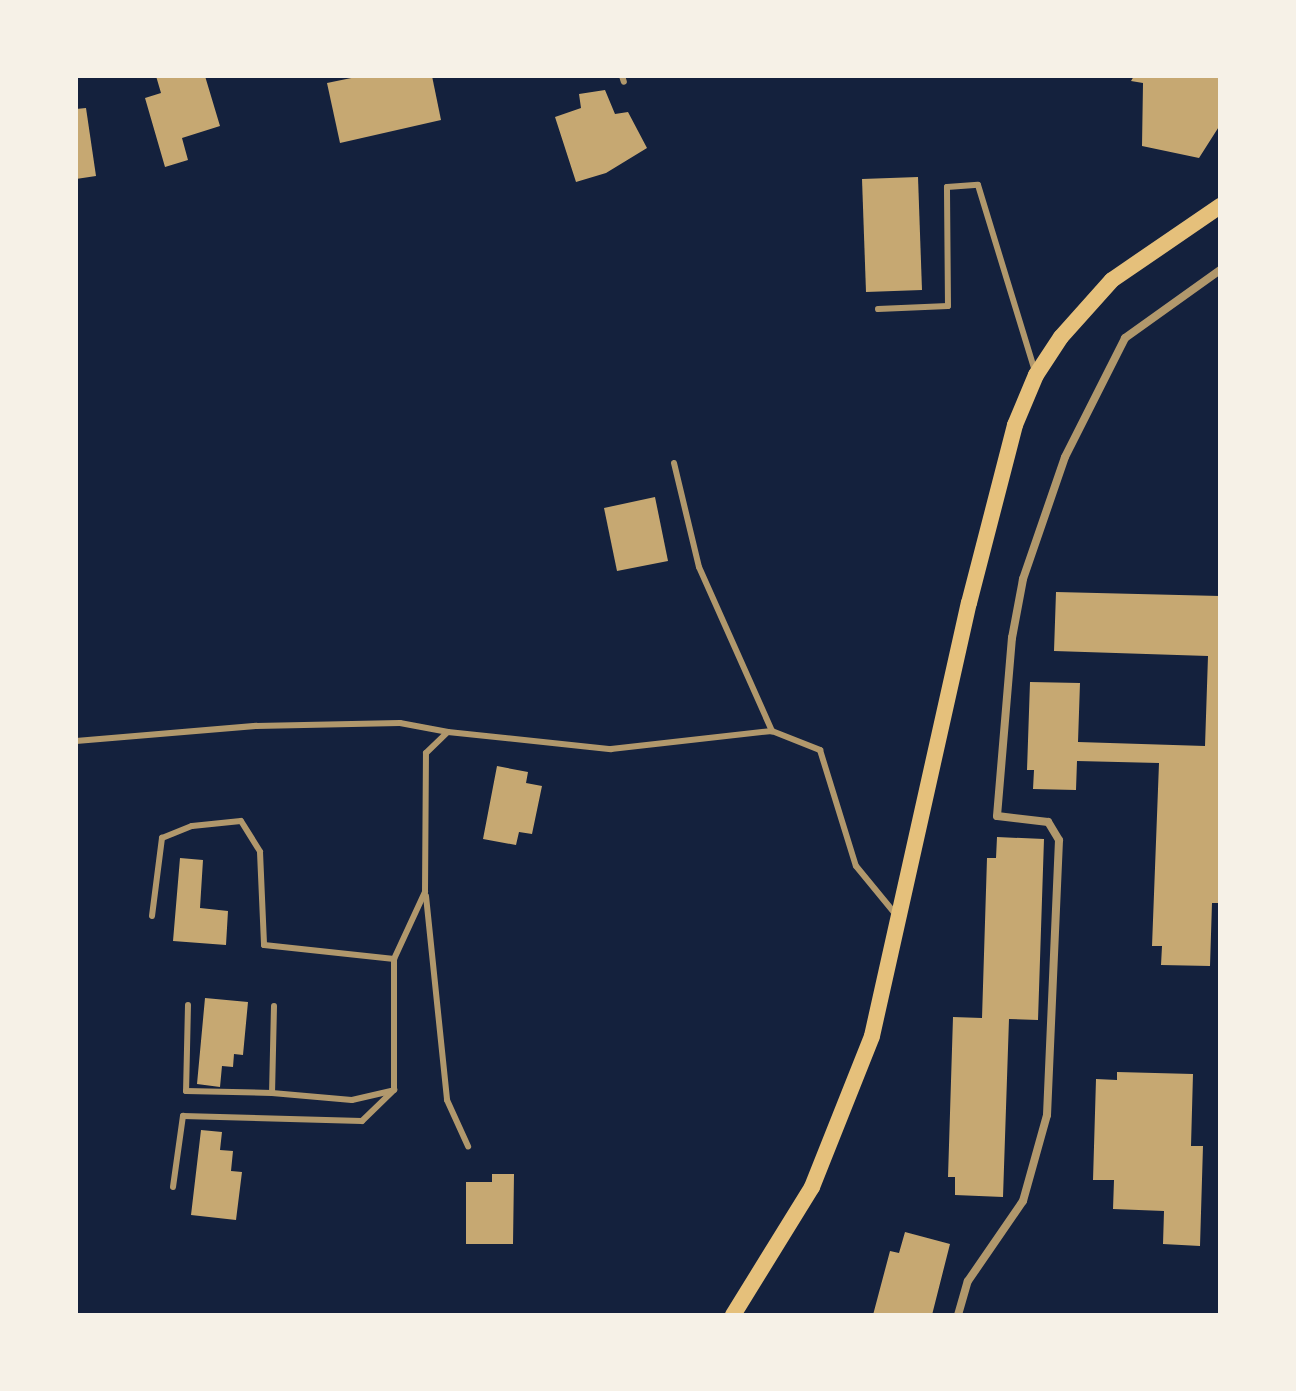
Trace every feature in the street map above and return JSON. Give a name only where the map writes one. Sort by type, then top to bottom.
[{"type":"main road","points":[[733,1315],[812,1187],[846,1112],[872,1036],[969,603],[1015,425],[1036,375],[1079,314],[1112,280],[1220,206]]},
{"type":"street","points":[[958,1315],[968,1281],[1023,1201],[1047,1115],[1059,840],[1048,822],[997,816],[1012,638],[1023,579],[1065,457],[1125,338],[1220,270]]},
{"type":"lane","points":[[878,309],[948,306],[947,187],[978,185],[1036,375]]},
{"type":"lane","points":[[674,463],[699,567],[772,731]]},
{"type":"lane","points":[[76,741],[256,726],[400,723],[448,732],[611,749],[772,731],[820,750],[856,866],[899,919]]},
{"type":"lane","points":[[448,732],[426,753],[425,892],[447,1100],[468,1146]]},
{"type":"lane","points":[[152,916],[162,838],[192,826],[241,821],[260,852],[264,945],[394,959]]},
{"type":"lane","points":[[173,1187],[183,1116],[362,1121],[394,1090],[394,959],[425,892]]},
{"type":"lane","points":[[188,1005],[186,1091],[272,1093],[352,1100],[394,1090]]},
{"type":"lane","points":[[272,1093],[274,1006]]},
{"type":"building","points":[[156,76],[205,76],[220,126],[182,138],[188,160],[165,167],[145,98],[161,93]]},
{"type":"building","points":[[361,76],[432,76],[441,120],[340,143],[327,83]]},
{"type":"building","points":[[1134,76],[1220,76],[1220,125],[1199,158],[1142,146],[1143,83],[1131,81]]},
{"type":"building","points":[[605,90],[615,114],[628,112],[647,148],[606,173],[576,182],[555,117],[581,108],[579,94]]},
{"type":"building","points":[[86,108],[96,176],[76,179],[76,109]]},
{"type":"building","points":[[918,177],[922,290],[866,292],[862,179]]},
{"type":"building","points":[[655,497],[668,561],[617,571],[604,508]]},
{"type":"building","points":[[1056,592],[1220,596],[1220,903],[1212,903],[1210,966],[1161,965],[1162,946],[1152,946],[1159,763],[1077,761],[1076,790],[1033,789],[1034,770],[1027,770],[1030,682],[1080,683],[1078,742],[1205,746],[1208,656],[1054,651]]},
{"type":"building","points":[[497,766],[528,772],[526,783],[542,786],[532,834],[519,832],[516,845],[483,839]]},
{"type":"building","points":[[997,837],[1044,839],[1038,1020],[1009,1019],[1003,1197],[955,1195],[955,1177],[948,1177],[953,1017],[982,1018],[987,858],[996,858]]},
{"type":"building","points":[[180,858],[203,860],[200,908],[228,911],[226,945],[173,941]]},
{"type":"building","points":[[205,998],[248,1002],[243,1055],[234,1054],[233,1067],[222,1066],[220,1087],[197,1084]]},
{"type":"building","points":[[1117,1072],[1193,1074],[1191,1146],[1203,1146],[1200,1246],[1163,1244],[1164,1211],[1113,1209],[1114,1180],[1093,1180],[1096,1079],[1117,1080]]},
{"type":"building","points":[[201,1130],[222,1132],[220,1150],[233,1151],[231,1171],[242,1172],[236,1220],[191,1215]]},
{"type":"building","points":[[492,1174],[514,1174],[513,1244],[466,1244],[466,1182],[492,1182]]},
{"type":"building","points":[[905,1232],[950,1244],[932,1315],[873,1315],[890,1251],[899,1253]]}]
